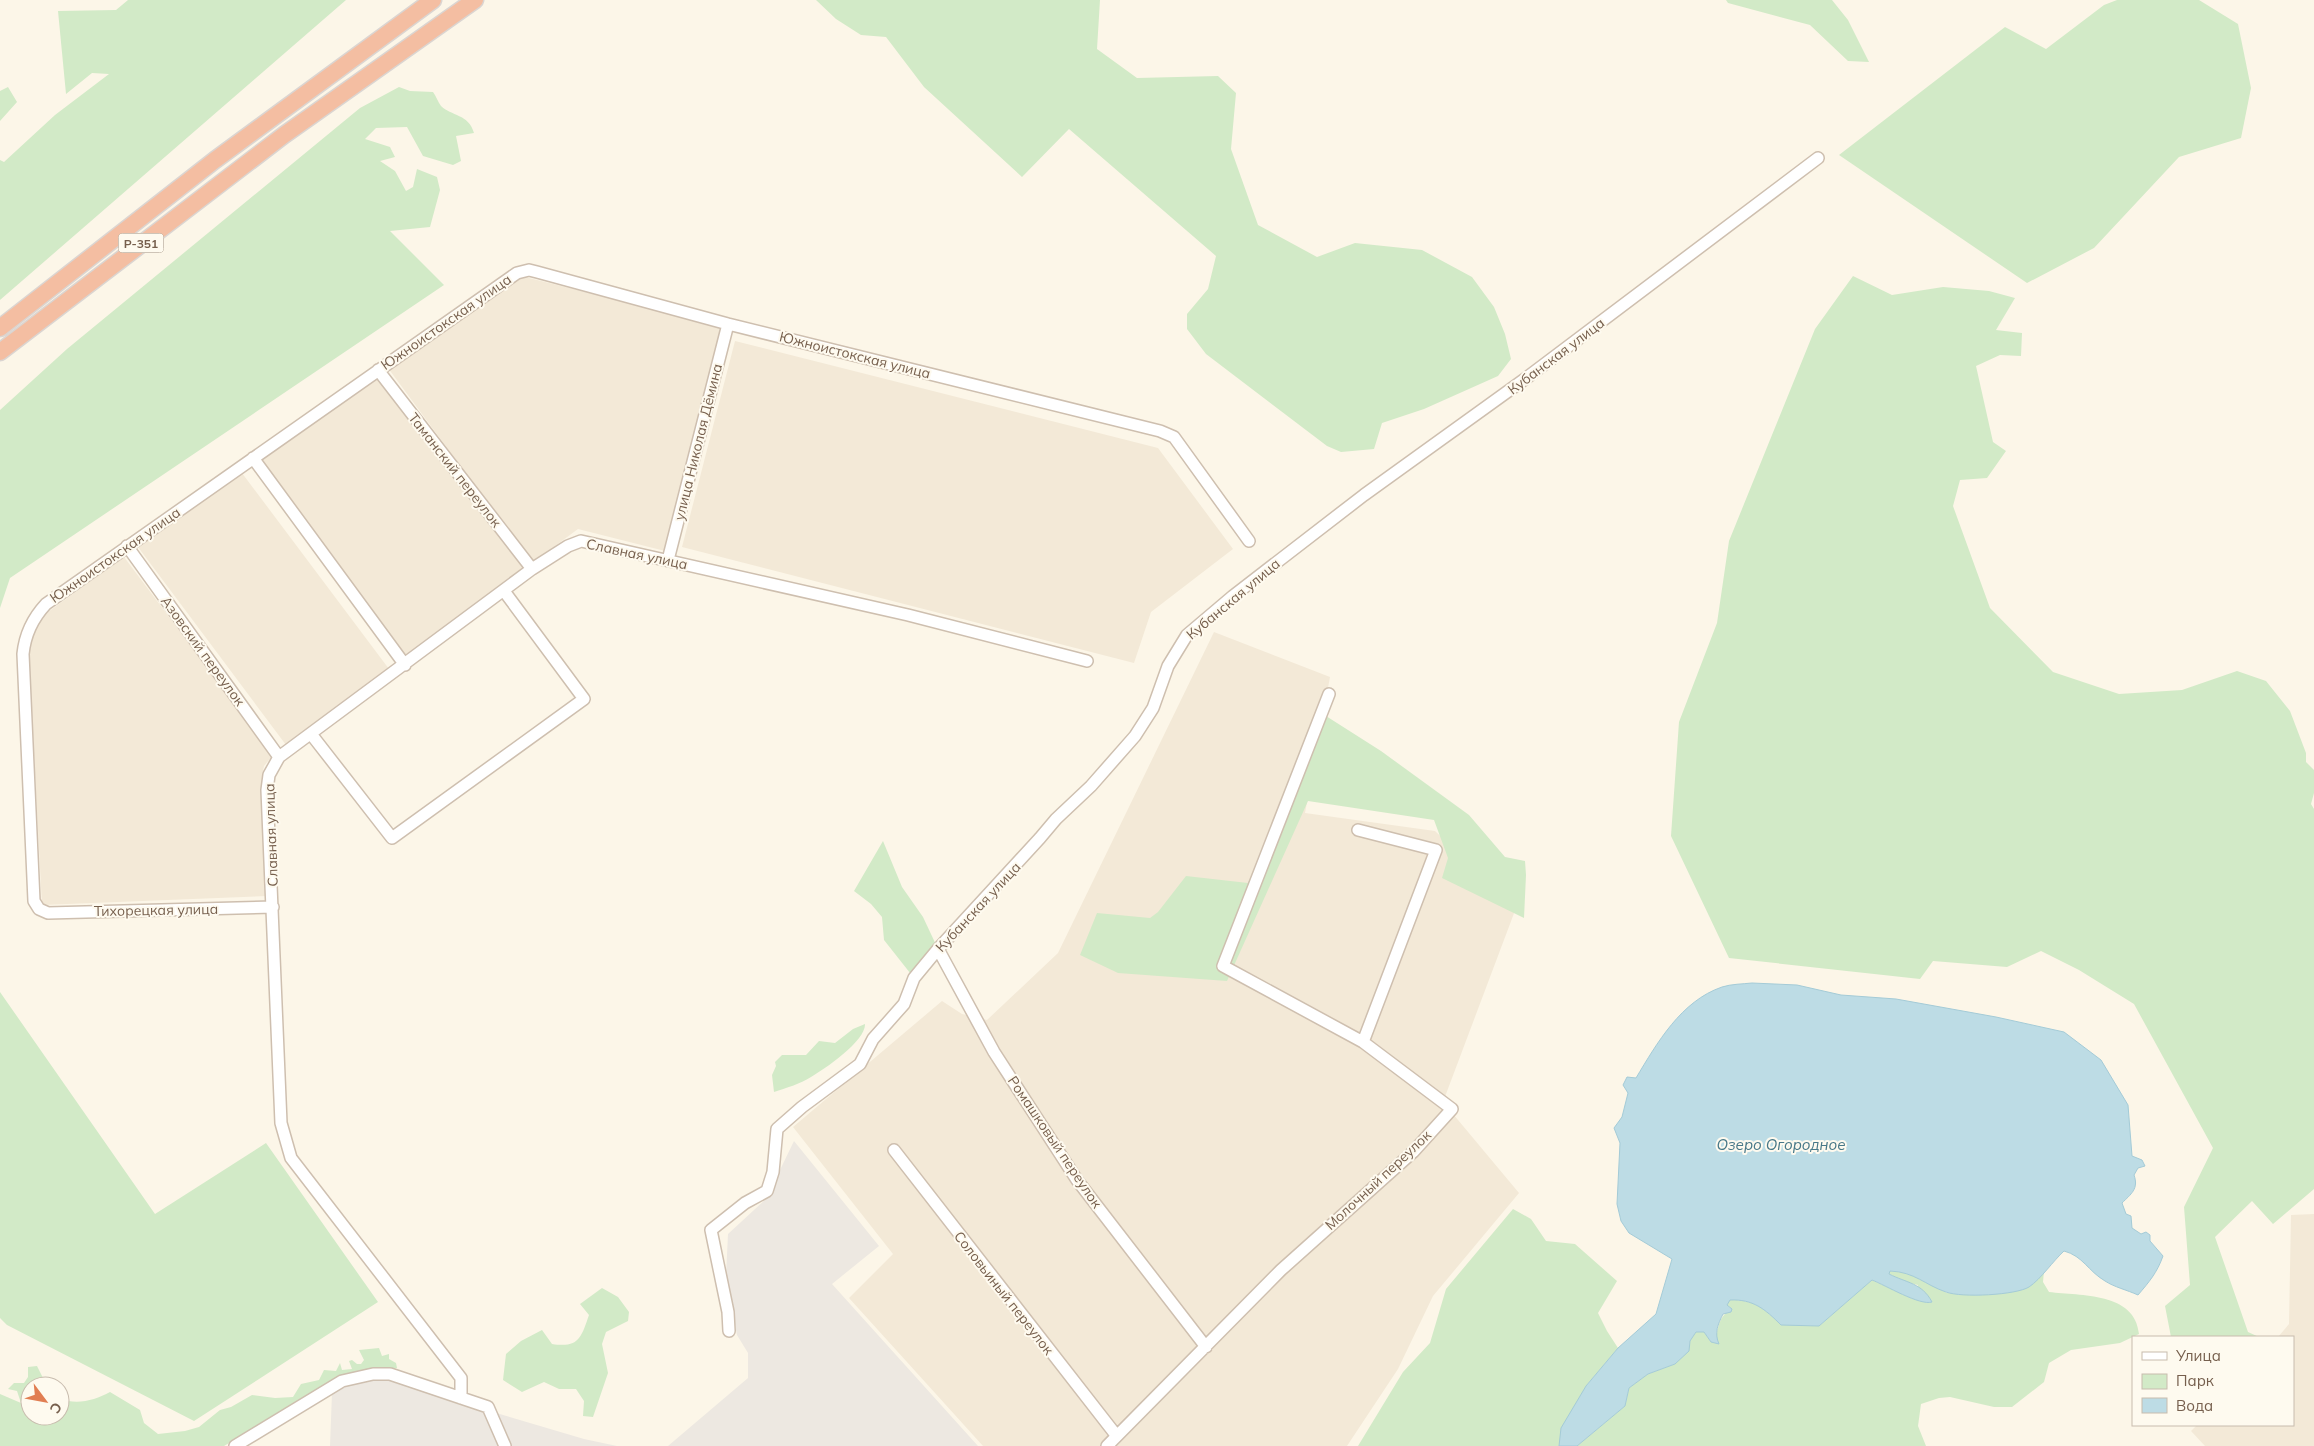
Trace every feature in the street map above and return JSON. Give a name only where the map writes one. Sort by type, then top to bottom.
[{"type":"highway","name":"Р-351","points":[[0,328],[215,160],[433,0]]},
{"type":"highway","name":"Р-351","points":[[0,352],[284,135],[475,0]]},
{"type":"street","name":"Кубанская улица","points":[[729,1331],[728,1312],[711,1230],[744,1203],[767,1191],[773,1172],[777,1129],[802,1107],[860,1064],[873,1039],[904,1004],[914,978],[938,949],[1056,818],[1091,786],[1135,736],[1153,708],[1168,666],[1187,635],[1233,596],[1364,495],[1512,390],[1818,158]]},
{"type":"street","name":"Южноистокская улица","points":[[39,909],[34,901],[24,644],[32,622],[46,604],[127,546],[510,277],[524,271],[537,272],[728,324],[1160,431],[1174,437],[1249,541]]},
{"type":"street","name":"улица Николая Дёмина","points":[[668,560],[728,324]]},
{"type":"street","name":"Таманский переулок","points":[[378,370],[532,570]]},
{"type":"street","points":[[253,458],[405,665]]},
{"type":"street","name":"Славная улица","points":[[461,1398],[461,1378],[291,1158],[281,1123],[267,790],[269,775],[279,757],[532,570],[568,546],[581,541],[908,615],[1087,661]]},
{"type":"street","name":"Азовский переулок","points":[[127,546],[279,757]]},
{"type":"street","points":[[311,734],[392,838],[584,699],[504,591]]},
{"type":"street","points":[[1329,694],[1223,966],[1362,1042],[1436,850],[1358,830]]},
{"type":"street","name":"Тихорецкая улица","points":[[39,909],[48,913],[273,907]]},
{"type":"street","name":"Ромашковый переулок","points":[[938,949],[994,1052],[1077,1180],[1206,1346]]},
{"type":"street","name":"Молочный переулок","points":[[1107,1446],[1281,1270],[1413,1152],[1452,1108],[1362,1042]]},
{"type":"street","name":"Соловьиный переулок","points":[[894,1150],[1116,1435]]},
{"type":"street","points":[[235,1446],[342,1380],[373,1374],[390,1374],[488,1407],[505,1446]]},
{"type":"shaded area","points":[[525,277],[722,326],[665,551],[578,529],[532,563],[388,368],[516,279]]},
{"type":"shaded area","points":[[735,341],[1158,448],[1233,549],[1151,612],[1134,663],[682,547]]},
{"type":"shaded area","points":[[377,376],[524,568],[405,656],[261,459]]},
{"type":"shaded area","points":[[242,473],[389,669],[286,745],[138,547]]},
{"type":"shaded area","points":[[124,557],[273,755],[264,766],[262,776],[267,896],[42,905],[28,642],[41,617]]},
{"type":"shaded area","points":[[1214,632],[1330,677],[1305,813],[1435,831],[1516,908],[1443,1102],[1519,1193],[1433,1296],[1398,1369],[1347,1446],[983,1446],[849,1298],[893,1254],[793,1127],[942,1001],[962,1014],[987,1020],[1058,953]]},
{"type":"shaded area","points":[[794,1141],[879,1246],[832,1284],[978,1446],[668,1446],[748,1378],[748,1353],[737,1335],[726,1276],[728,1234],[766,1199]]},
{"type":"shaded area","points":[[2314,1214],[2314,1446],[2205,1446],[2191,1431],[2196,1426],[2294,1426],[2294,1336],[2279,1336],[2289,1324],[2291,1215]]},
{"type":"shaded area","points":[[363,1378],[402,1378],[486,1410],[584,1439],[617,1446],[330,1446],[332,1393]]},
{"type":"green space","points":[[128,0],[346,0],[0,300],[0,160],[4,162],[55,115],[109,74],[92,73],[66,94],[58,11],[116,10]]},
{"type":"green space","points":[[816,0],[1100,0],[1097,49],[1137,78],[1218,76],[1236,93],[1231,149],[1258,225],[1317,257],[1355,243],[1422,250],[1472,277],[1494,307],[1505,334],[1511,359],[1498,376],[1424,409],[1382,423],[1374,449],[1341,452],[1327,446],[1206,354],[1187,329],[1187,314],[1208,289],[1216,256],[1069,129],[1022,177],[924,87],[886,37],[861,35],[836,19]]},
{"type":"green space","points":[[1726,0],[1832,0],[1848,20],[1869,62],[1848,61],[1810,25],[1728,3]]},
{"type":"green space","points":[[2117,0],[2199,0],[2238,24],[2251,88],[2241,138],[2179,157],[2094,248],[2027,283],[1839,155],[2005,27],[2046,49],[2104,5]]},
{"type":"green space","points":[[8,87],[17,102],[0,121],[0,91]]},
{"type":"green space","points":[[399,87],[410,91],[433,92],[441,106],[468,122],[474,133],[456,136],[461,161],[453,165],[423,156],[407,127],[376,128],[365,139],[390,147],[395,157],[380,161],[395,171],[406,191],[413,187],[417,169],[437,177],[440,190],[430,227],[390,231],[444,285],[10,578],[0,608],[0,410],[67,349],[360,108]]},
{"type":"green space","points":[[1853,276],[1892,295],[1943,287],[1989,291],[2015,298],[1996,330],[2022,333],[2021,356],[2000,355],[1976,366],[1993,442],[2006,451],[1987,478],[1960,480],[1953,506],[1990,608],[2053,672],[2119,694],[2182,690],[2237,671],[2266,681],[2290,711],[2306,753],[2306,762],[2314,770],[2314,793],[2311,804],[2314,809],[2314,1189],[2273,1224],[2252,1201],[2215,1237],[2248,1332],[2257,1336],[2171,1336],[2165,1306],[2190,1285],[2184,1207],[2213,1148],[2134,1004],[2079,970],[2041,951],[2007,967],[1933,961],[1920,979],[1729,958],[1671,836],[1679,722],[1717,623],[1729,541],[1815,329]]},
{"type":"green space","points":[[1326,716],[1381,751],[1469,815],[1505,857],[1525,861],[1524,918],[1442,878],[1448,858],[1434,820],[1308,801],[1227,981],[1118,973],[1080,955],[1097,913],[1150,918],[1158,912],[1186,876],[1248,883]]},
{"type":"green space","points":[[883,841],[902,887],[923,917],[938,949],[914,978],[884,940],[882,917],[871,904],[854,891]]},
{"type":"green space","points":[[0,992],[155,1214],[266,1143],[378,1302],[194,1421],[7,1325],[0,1318]]},
{"type":"green space","points":[[865,1024],[864,1031],[859,1038],[835,1061],[807,1079],[774,1092],[772,1075],[776,1066],[775,1062],[782,1055],[806,1055],[819,1041],[835,1043],[853,1029]]},
{"type":"green space","points":[[1513,1209],[1531,1219],[1546,1241],[1575,1244],[1617,1281],[1598,1313],[1618,1348],[1586,1386],[1560,1446],[1358,1446],[1403,1372],[1430,1343],[1446,1289]]},
{"type":"green space","points":[[1890,1271],[1918,1276],[1947,1293],[2029,1287],[2044,1271],[2043,1282],[2049,1292],[2090,1296],[2117,1303],[2128,1310],[2135,1320],[2139,1334],[2120,1343],[2071,1350],[2049,1363],[2044,1382],[2012,1407],[1994,1407],[1950,1397],[1939,1398],[1921,1404],[1918,1426],[1926,1446],[1577,1446],[1625,1406],[1629,1388],[1648,1374],[1675,1364],[1688,1351],[1690,1341],[1696,1332],[1704,1332],[1711,1342],[1720,1321],[1732,1309],[1727,1305],[1729,1300],[1745,1301],[1758,1306],[1769,1313],[1780,1324],[1819,1326],[1872,1280],[1913,1299],[1918,1285],[1905,1282],[1889,1274]]},
{"type":"green space","points":[[602,1288],[618,1297],[629,1312],[628,1321],[606,1332],[602,1344],[608,1373],[593,1417],[583,1416],[584,1401],[576,1389],[559,1389],[544,1382],[522,1392],[503,1380],[506,1354],[521,1341],[542,1330],[552,1344],[568,1344],[578,1340],[589,1315],[580,1304]]},
{"type":"green space","points":[[379,1348],[382,1356],[389,1354],[389,1359],[396,1363],[397,1368],[341,1377],[224,1446],[0,1446],[0,1394],[20,1403],[20,1426],[70,1426],[70,1401],[85,1401],[110,1392],[140,1410],[144,1423],[158,1434],[185,1431],[199,1427],[220,1410],[231,1407],[252,1395],[275,1398],[293,1397],[301,1384],[319,1380],[324,1370],[336,1371],[340,1363],[342,1370],[352,1369],[349,1361],[352,1360],[357,1364],[361,1364],[364,1360],[359,1350]]},
{"type":"green space","points":[[37,1366],[42,1376],[28,1376],[28,1367]]},
{"type":"green space","points":[[14,1383],[20,1383],[20,1400],[17,1391],[8,1389]]},
{"type":"water","name":"Озеро Огородное","points":[[1752,983],[1797,985],[1841,995],[1896,999],[1996,1017],[2064,1032],[2101,1060],[2128,1105],[2132,1156],[2142,1160],[2145,1166],[2138,1168],[2134,1175],[2135,1188],[2122,1203],[2126,1214],[2131,1216],[2132,1228],[2141,1234],[2146,1232],[2150,1235],[2150,1241],[2163,1256],[2161,1262],[2138,1295],[2109,1283],[2099,1277],[2076,1256],[2064,1251],[2029,1287],[2001,1294],[1954,1294],[1920,1279],[1890,1271],[1889,1274],[1919,1287],[1932,1302],[1919,1301],[1872,1280],[1819,1326],[1781,1325],[1770,1314],[1752,1303],[1730,1300],[1727,1305],[1732,1309],[1731,1312],[1723,1314],[1717,1329],[1719,1344],[1711,1342],[1704,1332],[1696,1332],[1690,1341],[1689,1351],[1675,1364],[1648,1374],[1629,1388],[1625,1406],[1577,1446],[1559,1446],[1561,1428],[1586,1386],[1618,1348],[1656,1314],[1672,1259],[1629,1233],[1621,1221],[1617,1204],[1620,1143],[1614,1128],[1622,1117],[1628,1093],[1623,1085],[1627,1077],[1636,1078],[1662,1038],[1682,1013],[1694,1002],[1707,993],[1722,987]]}]
